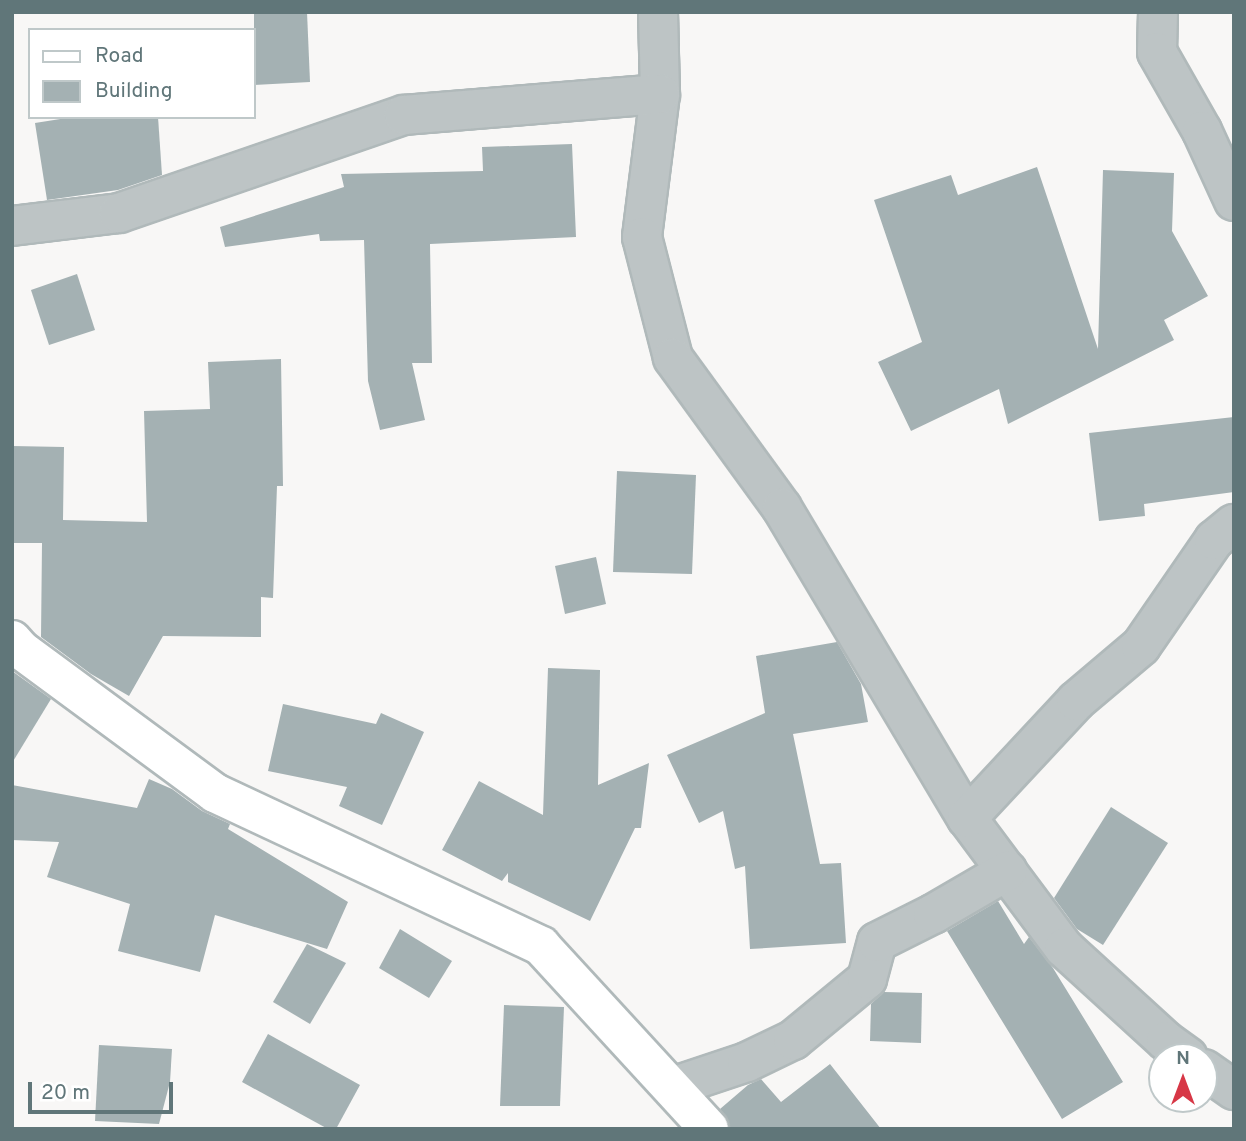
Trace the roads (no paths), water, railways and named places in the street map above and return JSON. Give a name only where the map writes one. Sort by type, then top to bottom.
[{"type":"street","points":[[659,12],[660,94],[642,237],[673,358],[782,508],[967,818],[1064,948],[1169,1043]]},
{"type":"street","points":[[1157,12],[1157,52],[1202,131],[1234,201]]},
{"type":"street","points":[[12,226],[119,213],[404,115],[660,94]]},
{"type":"street","points":[[967,818],[1076,701],[1141,646],[1214,540],[1234,524]]},
{"type":"street","points":[[12,640],[21,650],[215,793],[541,946],[709,1129]]},
{"type":"street","points":[[672,1087],[747,1062],[793,1040],[867,979],[877,942],[933,914],[1007,871]]},
{"type":"street","points":[[1218,1079],[1234,1090]]}]
